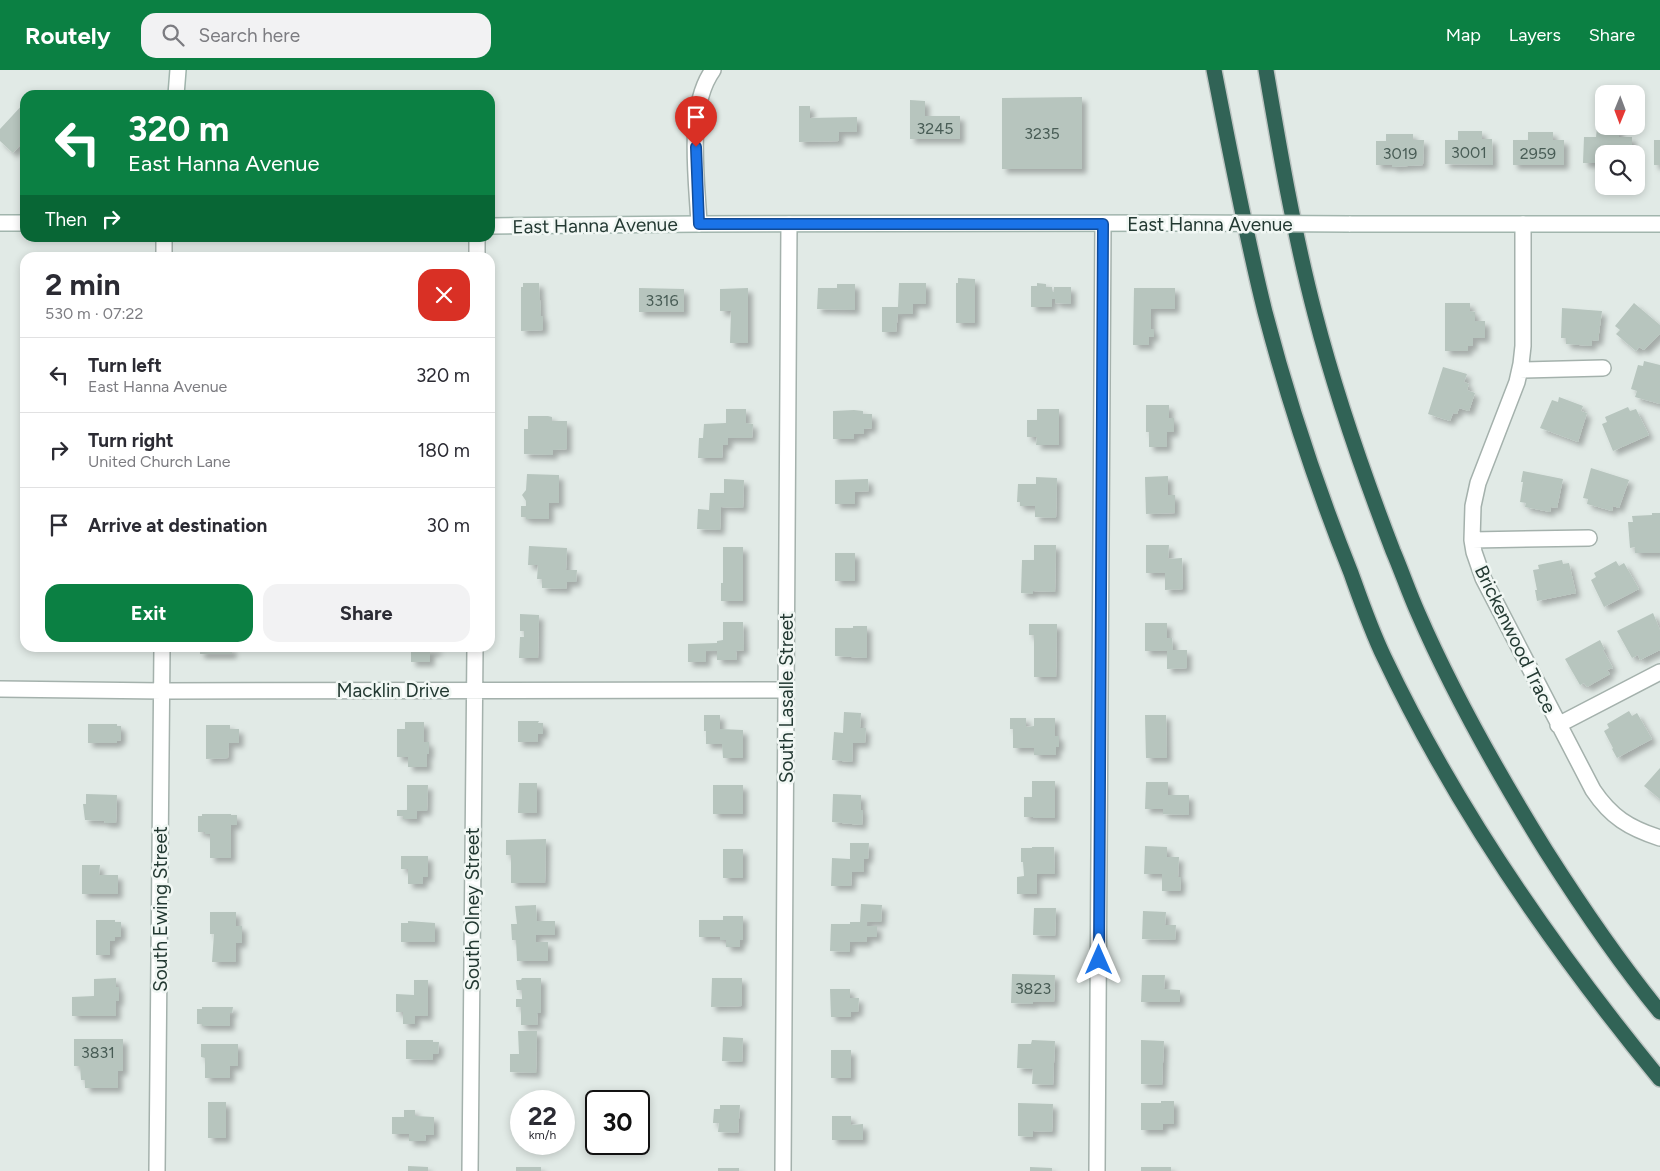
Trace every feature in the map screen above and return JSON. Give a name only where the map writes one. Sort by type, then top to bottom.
[{"type":"highway","points":[[1206,70],[1240,202],[1265,310],[1306,450],[1341,550],[1383,655],[1408,706],[1445,773],[1514,884],[1590,990],[1660,1079]]},
{"type":"highway","points":[[1214,70],[1240,202]]},
{"type":"highway","points":[[1266,70],[1289,205],[1327,357],[1363,471],[1418,612],[1476,732],[1528,821],[1569,887],[1606,941],[1660,1012]]},
{"type":"street","points":[[176,90],[178,70]]},
{"type":"street","points":[[699,224],[695,128],[700,99],[707,78],[713,70]]},
{"type":"street","points":[[0,223],[20,223]]},
{"type":"street","name":"East Hanna Avenue","points":[[495,226],[699,224],[1660,224]]},
{"type":"street","name":"South Lasalle Street","points":[[783,1171],[789,224]]},
{"type":"street","points":[[1097,1171],[1103,224]]},
{"type":"street","name":"Brickenwood Trace","points":[[1523,224],[1523,346],[1520,370],[1478,483],[1473,506],[1472,540],[1474,552],[1483,578],[1558,725],[1600,801],[1621,821],[1633,828],[1660,838]]},
{"type":"street","points":[[1520,370],[1604,368]]},
{"type":"street","points":[[1472,540],[1589,538]]},
{"type":"street","name":"South Ewing Street","points":[[158,1171],[162,652]]},
{"type":"street","name":"South Olney Street","points":[[470,1171],[474,652]]},
{"type":"street","points":[[1558,725],[1660,672]]},
{"type":"street","name":"Macklin Drive","points":[[0,689],[162,691],[786,690]]},
{"type":"building","points":[[1082,97],[1082,169],[1002,169],[1002,98]]},
{"type":"building","points":[[910,100],[925,101],[925,116],[960,116],[960,139],[910,139]]},
{"type":"building","points":[[799,106],[810,106],[810,118],[857,117],[857,132],[839,132],[839,141],[799,142]]},
{"type":"building","points":[[20,107],[20,145],[13,153],[0,141],[0,129]]},
{"type":"building","points":[[1458,131],[1482,131],[1482,139],[1492,139],[1493,165],[1445,164],[1445,140],[1458,140]]},
{"type":"building","points":[[1528,132],[1553,132],[1553,140],[1564,140],[1564,165],[1513,165],[1513,140],[1528,140]]},
{"type":"building","points":[[1386,134],[1413,134],[1413,140],[1424,140],[1423,165],[1392,167],[1392,165],[1376,165],[1376,141],[1386,141]]},
{"type":"building","points":[[1596,135],[1619,135],[1619,137],[1632,137],[1632,145],[1595,145],[1595,163],[1583,163],[1584,137],[1596,137]]},
{"type":"building","points":[[1654,140],[1660,140],[1660,165],[1654,165]]},
{"type":"building","points":[[958,278],[975,279],[975,323],[956,323],[956,283],[958,283]]},
{"type":"building","points":[[523,283],[539,283],[543,330],[521,331],[521,287],[523,287]]},
{"type":"building","points":[[899,283],[926,283],[926,304],[913,304],[913,314],[898,314],[896,332],[882,332],[882,307],[898,307]]},
{"type":"building","points":[[1037,283],[1046,284],[1046,287],[1052,287],[1054,292],[1054,287],[1071,287],[1071,304],[1055,303],[1055,299],[1052,299],[1052,307],[1031,307],[1031,286],[1037,286]]},
{"type":"building","points":[[837,284],[855,284],[855,310],[817,309],[818,288],[837,288]]},
{"type":"building","points":[[639,288],[684,289],[684,312],[639,312]]},
{"type":"building","points":[[748,288],[748,343],[730,343],[731,311],[720,311],[720,289]]},
{"type":"building","points":[[1134,288],[1175,288],[1175,309],[1151,309],[1151,329],[1154,329],[1154,337],[1149,337],[1149,345],[1133,345]]},
{"type":"building","points":[[1445,303],[1470,303],[1470,311],[1475,312],[1475,321],[1485,321],[1485,338],[1473,338],[1473,346],[1468,346],[1468,351],[1445,351]]},
{"type":"building","points":[[1634,303],[1660,325],[1660,334],[1644,350],[1639,347],[1636,351],[1616,334],[1620,330],[1615,326]]},
{"type":"building","points":[[1562,308],[1602,311],[1598,341],[1592,340],[1592,346],[1566,344],[1566,338],[1561,338]]},
{"type":"building","points":[[1644,361],[1660,365],[1660,404],[1635,397],[1637,391],[1631,389],[1638,365],[1643,366]]},
{"type":"building","points":[[1443,367],[1467,374],[1464,382],[1469,384],[1467,390],[1475,393],[1469,411],[1459,408],[1457,414],[1453,413],[1450,421],[1428,414]]},
{"type":"building","points":[[1559,397],[1583,406],[1581,411],[1587,413],[1578,442],[1540,428],[1552,400],[1558,402]]},
{"type":"building","points":[[1146,405],[1169,405],[1169,418],[1174,418],[1174,432],[1167,432],[1167,447],[1149,447],[1149,432],[1146,432]]},
{"type":"building","points":[[1628,407],[1630,411],[1636,409],[1649,435],[1613,451],[1602,424],[1607,422],[1605,417]]},
{"type":"building","points":[[726,409],[746,409],[746,423],[753,424],[752,438],[728,438],[728,445],[723,445],[722,458],[698,458],[699,438],[703,438],[704,424],[726,423]]},
{"type":"building","points":[[1037,409],[1059,409],[1059,445],[1036,445],[1037,437],[1027,437],[1027,420],[1037,420]]},
{"type":"building","points":[[833,411],[863,411],[863,414],[872,414],[872,428],[864,429],[864,434],[854,434],[854,439],[833,439]]},
{"type":"building","points":[[528,416],[548,416],[552,417],[552,421],[567,421],[567,449],[553,450],[553,455],[524,454],[524,429],[528,429]]},
{"type":"building","points":[[1591,468],[1629,480],[1619,508],[1613,506],[1612,511],[1587,504],[1588,499],[1583,498]]},
{"type":"building","points":[[1523,471],[1563,479],[1557,508],[1551,507],[1550,512],[1525,507],[1526,503],[1520,502]]},
{"type":"building","points":[[527,474],[559,475],[559,503],[549,503],[549,519],[526,519],[526,517],[521,517],[521,506],[526,506],[526,501],[522,495],[526,490]]},
{"type":"building","points":[[1168,476],[1168,495],[1175,495],[1175,513],[1146,514],[1145,477]]},
{"type":"building","points":[[1036,477],[1057,478],[1056,518],[1035,517],[1035,506],[1020,506],[1020,502],[1017,502],[1018,484],[1036,484]]},
{"type":"building","points":[[724,479],[744,480],[743,508],[721,507],[720,530],[697,529],[698,509],[709,510],[710,493],[724,493]]},
{"type":"building","points":[[868,479],[869,491],[855,492],[855,504],[835,504],[835,480]]},
{"type":"building","points":[[1652,513],[1660,513],[1660,553],[1635,553],[1635,547],[1630,548],[1628,522],[1633,522],[1632,516],[1652,515]]},
{"type":"building","points":[[1034,545],[1056,545],[1055,592],[1033,591],[1033,594],[1021,593],[1022,560],[1034,560]]},
{"type":"building","points":[[1146,545],[1169,545],[1168,559],[1182,558],[1183,589],[1165,590],[1165,573],[1146,573]]},
{"type":"building","points":[[529,546],[567,548],[566,570],[577,570],[576,582],[567,582],[566,589],[542,588],[542,579],[537,579],[538,565],[528,565]]},
{"type":"building","points":[[723,547],[743,547],[743,601],[721,601]]},
{"type":"building","points":[[835,553],[855,553],[855,581],[835,581]]},
{"type":"building","points":[[1562,560],[1563,564],[1569,563],[1576,593],[1537,601],[1533,570],[1539,569],[1538,565]]},
{"type":"building","points":[[1616,561],[1619,566],[1624,563],[1639,589],[1604,607],[1591,580],[1596,577],[1594,573]]},
{"type":"building","points":[[1653,613],[1660,630],[1660,650],[1640,660],[1638,655],[1632,658],[1617,631]]},
{"type":"building","points":[[520,614],[539,615],[538,658],[519,658],[520,637],[524,637],[524,631],[520,631]]},
{"type":"building","points":[[723,622],[743,622],[744,650],[736,651],[737,660],[717,660],[717,651],[706,651],[706,662],[688,662],[688,644],[717,643],[717,641],[723,640]]},
{"type":"building","points":[[1145,623],[1167,623],[1167,638],[1172,638],[1173,650],[1187,650],[1187,668],[1167,669],[1167,651],[1145,651]]},
{"type":"building","points":[[1029,624],[1057,624],[1056,677],[1034,677],[1034,635],[1029,635]]},
{"type":"building","points":[[853,626],[867,626],[867,658],[835,656],[835,628],[853,628]]},
{"type":"building","points":[[1600,640],[1613,668],[1607,670],[1610,674],[1587,687],[1584,683],[1580,685],[1565,659]]},
{"type":"building","points":[[200,652],[232,652],[232,654],[200,654]]},
{"type":"building","points":[[411,652],[430,652],[430,662],[411,662]]},
{"type":"building","points":[[1629,711],[1632,716],[1637,713],[1652,739],[1617,758],[1604,731],[1609,728],[1607,724]]},
{"type":"building","points":[[844,712],[861,713],[860,728],[866,728],[865,743],[853,743],[852,762],[832,760],[834,732],[843,733]]},
{"type":"building","points":[[704,715],[720,715],[720,729],[743,730],[743,758],[723,758],[722,744],[706,744]]},
{"type":"building","points":[[1145,715],[1166,715],[1167,758],[1146,758]]},
{"type":"building","points":[[1010,718],[1026,718],[1026,727],[1034,726],[1034,718],[1055,718],[1055,736],[1059,736],[1059,747],[1056,747],[1056,755],[1034,755],[1034,748],[1013,748],[1013,729],[1010,729]]},
{"type":"building","points":[[518,721],[539,721],[538,723],[543,723],[543,734],[538,734],[538,742],[518,742]]},
{"type":"building","points":[[405,722],[424,722],[424,742],[429,742],[427,767],[408,767],[408,757],[397,757],[397,729],[405,729]]},
{"type":"building","points":[[88,724],[117,724],[117,726],[121,726],[121,740],[117,741],[117,743],[88,743]]},
{"type":"building","points":[[206,725],[230,725],[230,729],[239,729],[239,743],[229,743],[228,758],[206,759]]},
{"type":"building","points":[[1660,768],[1660,799],[1644,786]]},
{"type":"building","points":[[1032,781],[1055,781],[1055,818],[1024,817],[1024,797],[1032,797]]},
{"type":"building","points":[[1146,782],[1168,782],[1168,795],[1189,795],[1189,815],[1163,814],[1163,809],[1145,809]]},
{"type":"building","points":[[519,783],[537,783],[537,813],[518,813]]},
{"type":"building","points":[[407,785],[428,785],[427,811],[417,811],[417,819],[403,819],[403,816],[397,816],[397,810],[407,810]]},
{"type":"building","points":[[713,785],[743,785],[743,814],[713,814]]},
{"type":"building","points":[[86,794],[117,795],[116,823],[85,820],[83,804],[86,804]]},
{"type":"building","points":[[833,794],[861,795],[862,825],[832,822]]},
{"type":"building","points":[[202,814],[237,815],[237,825],[231,825],[231,858],[210,858],[210,834],[198,832],[198,816],[202,816]]},
{"type":"building","points":[[546,839],[545,883],[511,883],[511,855],[506,855],[506,840]]},
{"type":"building","points":[[850,843],[869,843],[868,859],[864,859],[864,872],[852,872],[851,886],[831,886],[832,858],[850,859]]},
{"type":"building","points":[[1145,846],[1167,847],[1167,857],[1179,857],[1178,877],[1181,877],[1180,891],[1162,891],[1162,874],[1144,874]]},
{"type":"building","points":[[1054,847],[1055,874],[1037,874],[1037,894],[1017,894],[1017,877],[1024,876],[1021,848]]},
{"type":"building","points":[[723,849],[743,849],[743,878],[723,878]]},
{"type":"building","points":[[401,856],[428,856],[428,877],[423,877],[423,884],[408,884],[408,869],[401,869]]},
{"type":"building","points":[[82,865],[100,865],[99,875],[118,875],[118,894],[82,894]]},
{"type":"building","points":[[861,904],[882,905],[881,922],[867,922],[867,926],[877,926],[877,937],[867,937],[867,942],[850,942],[850,952],[830,951],[831,924],[860,922]]},
{"type":"building","points":[[536,905],[537,921],[555,921],[555,935],[536,935],[536,942],[548,942],[548,961],[517,961],[516,940],[512,940],[511,924],[517,924],[515,906]]},
{"type":"building","points":[[1034,908],[1056,908],[1055,936],[1033,935]]},
{"type":"building","points":[[1143,911],[1166,912],[1165,925],[1176,925],[1175,940],[1142,939]]},
{"type":"building","points":[[210,912],[236,912],[236,926],[242,926],[242,943],[236,943],[236,962],[212,962],[214,934],[210,934]]},
{"type":"building","points":[[723,916],[743,916],[743,940],[740,940],[740,947],[726,947],[726,940],[720,940],[720,937],[699,937],[699,920],[723,920]]},
{"type":"building","points":[[96,920],[115,920],[115,922],[121,922],[121,937],[115,937],[115,941],[110,941],[110,955],[96,955]]},
{"type":"building","points":[[408,921],[435,923],[435,942],[401,942],[401,923],[408,923]]},
{"type":"building","points":[[1012,974],[1055,975],[1054,1002],[1033,1002],[1033,1004],[1011,1003]]},
{"type":"building","points":[[1142,975],[1165,975],[1164,989],[1180,990],[1180,1002],[1141,1002]]},
{"type":"building","points":[[116,978],[116,987],[119,987],[119,1001],[116,1001],[116,1016],[72,1016],[72,997],[94,996],[94,979]]},
{"type":"building","points":[[522,978],[541,978],[541,1013],[537,1013],[538,1025],[521,1025],[521,1007],[516,1007],[516,999],[522,999],[522,990],[517,990],[516,980],[521,980]]},
{"type":"building","points":[[712,978],[742,978],[742,1006],[711,1007]]},
{"type":"building","points":[[414,980],[428,980],[428,1016],[415,1016],[415,1024],[403,1024],[403,1012],[396,1012],[396,994],[414,995]]},
{"type":"building","points":[[830,989],[850,989],[850,998],[859,998],[858,1012],[851,1012],[851,1017],[831,1017]]},
{"type":"building","points":[[202,1007],[233,1007],[232,1013],[230,1013],[230,1026],[202,1026],[202,1024],[197,1024],[197,1009],[202,1009]]},
{"type":"building","points":[[518,1031],[537,1031],[536,1073],[510,1072],[510,1054],[519,1054]]},
{"type":"building","points":[[723,1037],[743,1038],[742,1062],[722,1061]]},
{"type":"building","points":[[74,1039],[123,1039],[123,1071],[118,1071],[118,1088],[85,1088],[85,1080],[81,1080],[80,1066],[74,1066]]},
{"type":"building","points":[[406,1040],[433,1040],[433,1042],[439,1042],[438,1054],[433,1054],[433,1060],[406,1059]]},
{"type":"building","points":[[1032,1040],[1055,1041],[1053,1085],[1032,1084],[1033,1069],[1017,1068],[1018,1044],[1031,1044]]},
{"type":"building","points":[[1141,1040],[1164,1041],[1162,1085],[1141,1084]]},
{"type":"building","points":[[201,1044],[238,1044],[238,1066],[230,1066],[230,1078],[205,1078],[205,1058],[201,1057]]},
{"type":"building","points":[[831,1050],[851,1050],[851,1078],[831,1078]]},
{"type":"building","points":[[1161,1101],[1174,1101],[1174,1124],[1163,1124],[1163,1130],[1141,1130],[1141,1103],[1161,1103]]},
{"type":"building","points":[[208,1102],[226,1102],[226,1138],[208,1138]]},
{"type":"building","points":[[1018,1103],[1053,1104],[1052,1132],[1033,1131],[1033,1137],[1018,1136]]},
{"type":"building","points":[[720,1105],[740,1105],[738,1133],[718,1132],[719,1123],[713,1123],[714,1109],[720,1109]]},
{"type":"building","points":[[404,1110],[415,1110],[415,1116],[434,1117],[434,1135],[425,1135],[426,1141],[409,1141],[409,1134],[392,1134],[392,1117],[404,1117]]},
{"type":"building","points":[[832,1116],[851,1116],[851,1125],[863,1124],[863,1140],[832,1140]]},
{"type":"building","points":[[408,1166],[428,1167],[428,1171],[408,1171]]},
{"type":"building","points":[[516,1167],[541,1167],[541,1171],[516,1171]]},
{"type":"building","points":[[1030,1167],[1052,1168],[1052,1171],[1030,1171]]},
{"type":"building","points":[[1141,1167],[1171,1167],[1171,1171],[1141,1171]]},
{"type":"building","points":[[718,1168],[739,1168],[739,1171],[718,1171]]},
{"type":"route","points":[[696,147],[699,224],[1103,224],[1099,960]]}]
